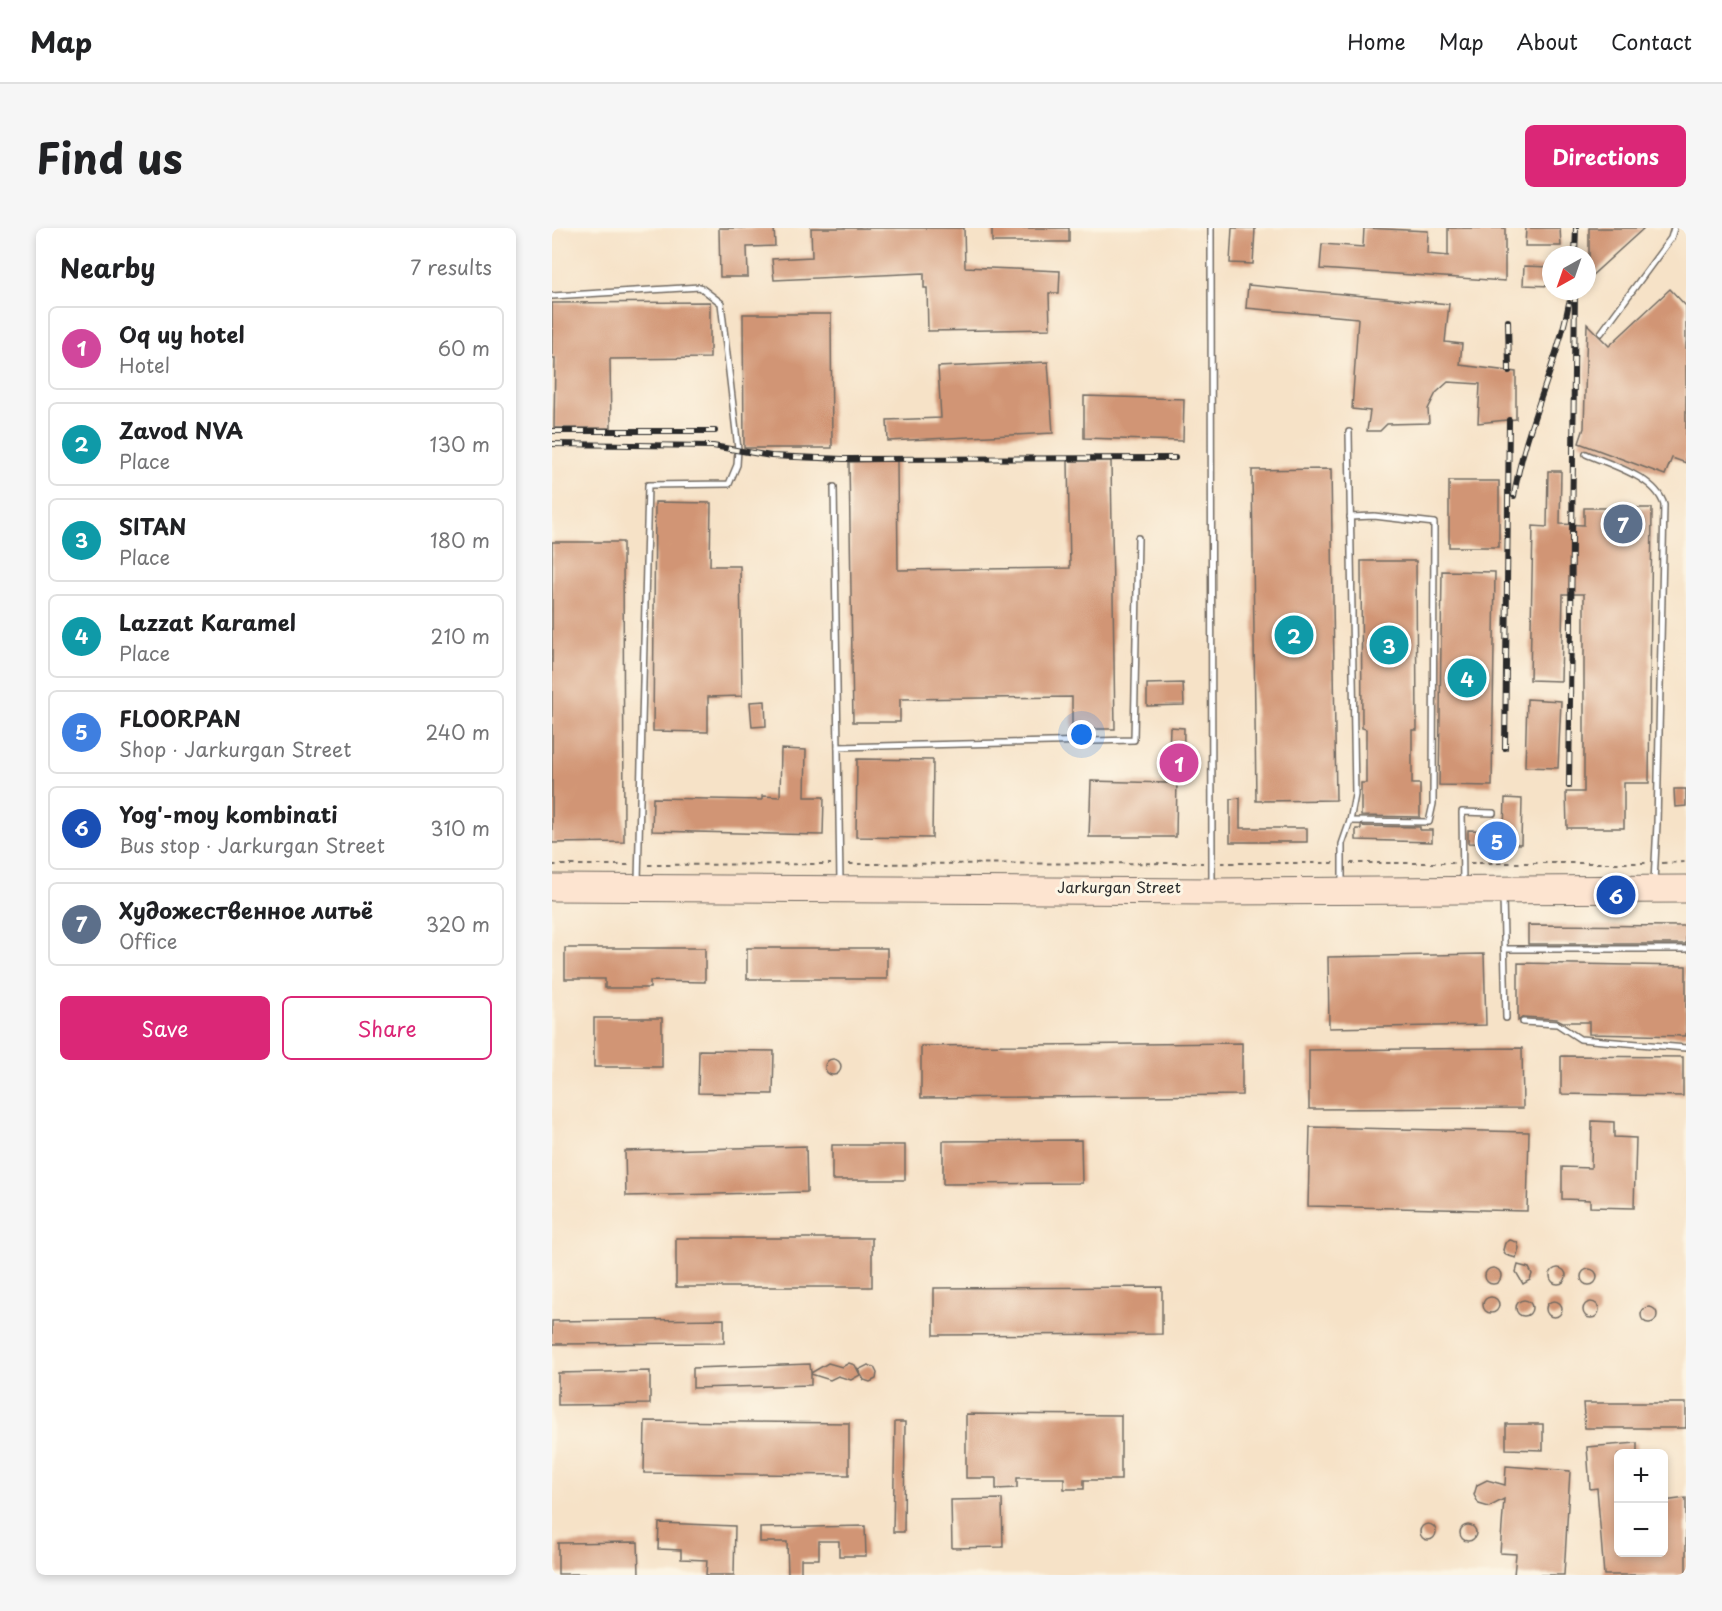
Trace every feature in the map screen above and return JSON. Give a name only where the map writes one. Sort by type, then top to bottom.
[{"type":"main road","name":"Jarkurgan Street","points":[[552,882],[840,884],[1212,892],[1686,894]]},
{"type":"main road","name":"Jarkurgan Street","points":[[552,893],[1212,892],[1342,885],[1686,883]]},
{"type":"lane","points":[[1211,228],[1212,892]]},
{"type":"lane","points":[[1601,333],[1671,238],[1674,228]]},
{"type":"lane","points":[[552,296],[700,286],[721,303],[738,449],[736,465],[729,484],[648,485],[638,883]]},
{"type":"lane","points":[[1342,885],[1342,843],[1350,821],[1355,795],[1349,432]]},
{"type":"lane","points":[[1586,454],[1648,482],[1661,494],[1664,505],[1654,884]]},
{"type":"lane","points":[[834,487],[840,884]]},
{"type":"lane","points":[[1350,517],[1374,516],[1434,522],[1433,804],[1429,822],[1350,821]]},
{"type":"lane","points":[[838,747],[1134,740],[1138,538]]},
{"type":"lane","points":[[1463,884],[1462,812],[1493,813]]},
{"type":"lane","points":[[1503,895],[1506,1018]]},
{"type":"lane","points":[[1504,949],[1686,949]]},
{"type":"lane","points":[[1523,1022],[1557,1024],[1580,1039],[1686,1048]]},
{"type":"path","points":[[552,865],[1686,862]]},
{"type":"building","points":[[719,228],[774,228],[775,246],[747,247],[748,277],[720,277]]},
{"type":"building","points":[[811,228],[964,228],[965,267],[1060,271],[1059,293],[1049,293],[1050,329],[928,331],[927,288],[924,288],[924,273],[774,280],[772,259],[812,257]]},
{"type":"building","points":[[992,228],[1069,228],[1069,242],[992,242]]},
{"type":"building","points":[[1232,228],[1255,228],[1253,264],[1230,263]]},
{"type":"building","points":[[1364,228],[1428,231],[1427,254],[1448,256],[1448,228],[1505,228],[1505,281],[1320,269],[1322,244],[1363,247]]},
{"type":"building","points":[[1526,228],[1560,228],[1561,246],[1525,246]]},
{"type":"building","points":[[1589,228],[1644,228],[1596,272],[1596,246],[1589,246]]},
{"type":"building","points":[[1524,266],[1542,267],[1542,286],[1523,285]]},
{"type":"building","points":[[1248,285],[1449,304],[1445,342],[1462,344],[1460,365],[1516,372],[1516,419],[1478,423],[1480,384],[1448,382],[1436,393],[1428,409],[1429,423],[1387,424],[1380,431],[1367,431],[1370,411],[1352,409],[1358,318],[1246,308]]},
{"type":"building","points":[[1670,289],[1686,306],[1686,463],[1672,458],[1665,475],[1579,443],[1584,428],[1587,324],[1609,346]]},
{"type":"building","points":[[710,302],[710,358],[610,359],[611,428],[554,428],[555,358],[552,358],[552,303]]},
{"type":"building","points":[[743,314],[831,314],[832,448],[744,448]]},
{"type":"building","points":[[1048,362],[1053,433],[888,441],[887,420],[941,418],[938,367]]},
{"type":"building","points":[[1084,396],[1184,399],[1183,441],[1084,438]]},
{"type":"building","points":[[897,461],[898,570],[1070,568],[1068,461],[1111,461],[1115,729],[1072,729],[1072,697],[900,699],[900,722],[853,722],[849,462]]},
{"type":"building","points":[[1331,469],[1336,800],[1256,801],[1252,470]]},
{"type":"building","points":[[1548,471],[1561,471],[1560,524],[1584,525],[1584,508],[1652,508],[1649,783],[1624,783],[1624,828],[1567,828],[1566,792],[1584,792],[1584,594],[1563,594],[1561,681],[1530,680],[1533,526],[1547,527]]},
{"type":"building","points":[[1449,481],[1499,481],[1499,547],[1449,547]]},
{"type":"building","points":[[655,502],[711,503],[710,566],[740,566],[742,696],[708,697],[708,732],[653,731]]},
{"type":"building","points":[[552,542],[623,542],[624,842],[552,843]]},
{"type":"building","points":[[1361,561],[1416,561],[1417,730],[1412,730],[1412,784],[1420,784],[1420,817],[1361,816],[1361,783],[1366,783],[1366,729],[1362,728]]},
{"type":"building","points":[[1442,571],[1495,572],[1492,786],[1439,785]]},
{"type":"building","points":[[1183,683],[1184,705],[1147,706],[1147,684]]},
{"type":"building","points":[[1527,699],[1561,701],[1558,768],[1525,767]]},
{"type":"building","points":[[765,701],[766,726],[752,727],[750,702]]},
{"type":"building","points":[[1170,727],[1184,728],[1183,776],[1177,776],[1176,837],[1089,837],[1091,781],[1168,783]]},
{"type":"building","points":[[781,749],[806,750],[805,797],[824,797],[823,835],[652,831],[653,798],[762,800],[762,796],[780,797]]},
{"type":"building","points":[[857,759],[933,760],[932,838],[856,837]]},
{"type":"building","points":[[1674,789],[1686,789],[1686,806],[1675,807]]},
{"type":"building","points":[[1240,798],[1240,828],[1307,828],[1307,842],[1230,842],[1230,799]]},
{"type":"building","points":[[1505,798],[1522,799],[1521,844],[1468,843],[1468,830],[1504,831]]},
{"type":"building","points":[[1361,826],[1420,827],[1420,830],[1432,830],[1432,842],[1356,840],[1356,829],[1361,829]]},
{"type":"building","points":[[1528,925],[1686,926],[1686,944],[1528,944]]},
{"type":"building","points":[[565,948],[705,948],[705,982],[650,981],[650,988],[605,988],[605,979],[565,979]]},
{"type":"building","points":[[747,948],[887,948],[887,979],[747,979]]},
{"type":"building","points":[[1484,954],[1486,1025],[1329,1028],[1328,957]]},
{"type":"building","points":[[1518,963],[1686,966],[1686,1036],[1589,1034],[1589,1022],[1563,1022],[1557,1019],[1523,1017],[1518,1021]]},
{"type":"building","points":[[594,1018],[662,1018],[662,1067],[594,1067]]},
{"type":"building","points":[[1242,1043],[1242,1095],[921,1098],[921,1046]]},
{"type":"building","points":[[1522,1048],[1523,1108],[1309,1109],[1309,1050]]},
{"type":"building","points":[[699,1050],[774,1051],[773,1094],[698,1093]]},
{"type":"building","points":[[1561,1056],[1683,1057],[1683,1096],[1561,1094]]},
{"type":"building","points":[[830,1059],[836,1059],[841,1067],[839,1073],[830,1075],[825,1070],[825,1064]]},
{"type":"building","points":[[1592,1121],[1614,1122],[1614,1137],[1636,1138],[1634,1208],[1590,1207],[1590,1200],[1562,1199],[1562,1167],[1591,1168]]},
{"type":"building","points":[[1310,1127],[1529,1132],[1527,1211],[1308,1206]]},
{"type":"building","points":[[1081,1140],[1082,1183],[943,1184],[943,1141]]},
{"type":"building","points":[[832,1145],[905,1145],[905,1180],[832,1180]]},
{"type":"building","points":[[806,1146],[807,1192],[626,1196],[625,1151]]},
{"type":"building","points":[[676,1238],[872,1238],[872,1287],[676,1287]]},
{"type":"building","points":[[1510,1240],[1517,1242],[1519,1248],[1516,1258],[1506,1255],[1503,1250],[1505,1243]]},
{"type":"building","points":[[1518,1265],[1529,1268],[1532,1274],[1530,1280],[1523,1284],[1516,1272]]},
{"type":"building","points":[[1493,1268],[1499,1270],[1501,1276],[1499,1282],[1493,1284],[1487,1282],[1485,1276],[1487,1270]]},
{"type":"building","points":[[1558,1268],[1564,1270],[1566,1276],[1564,1282],[1558,1284],[1552,1282],[1550,1276],[1552,1270]]},
{"type":"building","points":[[1589,1269],[1595,1271],[1597,1277],[1595,1283],[1589,1285],[1583,1283],[1581,1277],[1583,1271]]},
{"type":"building","points":[[1162,1287],[1162,1334],[934,1335],[934,1288]]},
{"type":"building","points":[[1491,1297],[1497,1299],[1499,1305],[1497,1311],[1491,1313],[1485,1311],[1483,1305],[1485,1299]]},
{"type":"building","points":[[1524,1300],[1530,1302],[1532,1308],[1530,1314],[1524,1316],[1518,1314],[1516,1308],[1518,1302]]},
{"type":"building","points":[[1554,1301],[1560,1303],[1562,1309],[1560,1315],[1554,1317],[1548,1315],[1546,1309],[1548,1303]]},
{"type":"building","points":[[1591,1302],[1597,1304],[1599,1310],[1597,1316],[1591,1318],[1585,1316],[1583,1310],[1585,1304]]},
{"type":"building","points":[[1649,1307],[1655,1309],[1657,1315],[1655,1321],[1649,1323],[1643,1321],[1641,1315],[1643,1309]]},
{"type":"building","points":[[724,1319],[724,1343],[552,1344],[552,1321]]},
{"type":"building","points":[[828,1363],[842,1367],[849,1363],[855,1365],[860,1375],[851,1380],[838,1376],[830,1380],[811,1374],[811,1385],[693,1388],[693,1368],[810,1364],[811,1373]]},
{"type":"building","points":[[868,1365],[874,1367],[877,1373],[876,1379],[870,1382],[864,1380],[858,1370]]},
{"type":"building","points":[[650,1371],[650,1404],[558,1405],[558,1373]]},
{"type":"building","points":[[1583,1403],[1686,1403],[1686,1428],[1585,1428]]},
{"type":"building","points":[[966,1414],[1121,1415],[1121,1480],[1084,1480],[1084,1489],[1064,1489],[1064,1478],[1017,1478],[1017,1488],[996,1489],[996,1478],[966,1478]]},
{"type":"building","points":[[645,1421],[849,1423],[849,1475],[644,1473]]},
{"type":"building","points":[[895,1422],[905,1422],[904,1532],[893,1532]]},
{"type":"building","points":[[1506,1424],[1543,1424],[1543,1450],[1506,1449]]},
{"type":"building","points":[[1637,1443],[1637,1449],[1614,1449],[1614,1557],[1668,1557],[1668,1500],[1686,1498],[1686,1575],[1604,1575],[1597,1488],[1590,1489],[1587,1447]]},
{"type":"building","points":[[1506,1466],[1570,1471],[1564,1575],[1514,1575],[1516,1554],[1500,1553],[1504,1499],[1489,1507],[1479,1504],[1474,1495],[1477,1485],[1487,1480],[1505,1485]]},
{"type":"building","points":[[1002,1499],[1003,1547],[952,1548],[951,1500]]},
{"type":"building","points":[[659,1523],[735,1526],[734,1575],[706,1575],[707,1560],[681,1559],[681,1550],[658,1549]]},
{"type":"building","points":[[1428,1524],[1434,1526],[1436,1532],[1434,1538],[1428,1540],[1422,1538],[1420,1532],[1422,1526]]},
{"type":"building","points":[[1468,1525],[1474,1527],[1476,1533],[1474,1539],[1468,1541],[1462,1539],[1460,1533],[1462,1527]]},
{"type":"building","points":[[865,1526],[866,1556],[839,1556],[839,1541],[819,1541],[819,1559],[801,1559],[801,1575],[788,1575],[787,1542],[760,1542],[760,1528]]},
{"type":"building","points":[[638,1542],[639,1574],[558,1574],[558,1543]]},
{"type":"railway","points":[[1575,246],[1576,228]]},
{"type":"railway","points":[[1569,786],[1575,300]]},
{"type":"railway","points":[[1514,496],[1525,447],[1556,352],[1569,303]]},
{"type":"railway","points":[[1508,321],[1509,371]]},
{"type":"railway","points":[[1505,748],[1509,420]]},
{"type":"railway","points":[[552,431],[715,431]]},
{"type":"railway","points":[[552,444],[713,446],[771,456],[843,459],[1175,458]]},
{"type":"place","name":"Художественное литьё","points":[[1623,524]]},
{"type":"place","name":"Zavod NVA","points":[[1294,635]]},
{"type":"place","name":"SITAN","points":[[1389,645]]},
{"type":"place","name":"Lazzat Karamel","points":[[1467,678]]},
{"type":"place","name":"Oq uy hotel","points":[[1179,763]]},
{"type":"place","name":"FLOORPAN","points":[[1497,841]]},
{"type":"place","name":"Yog'-moy kombinati","points":[[1616,895]]}]
